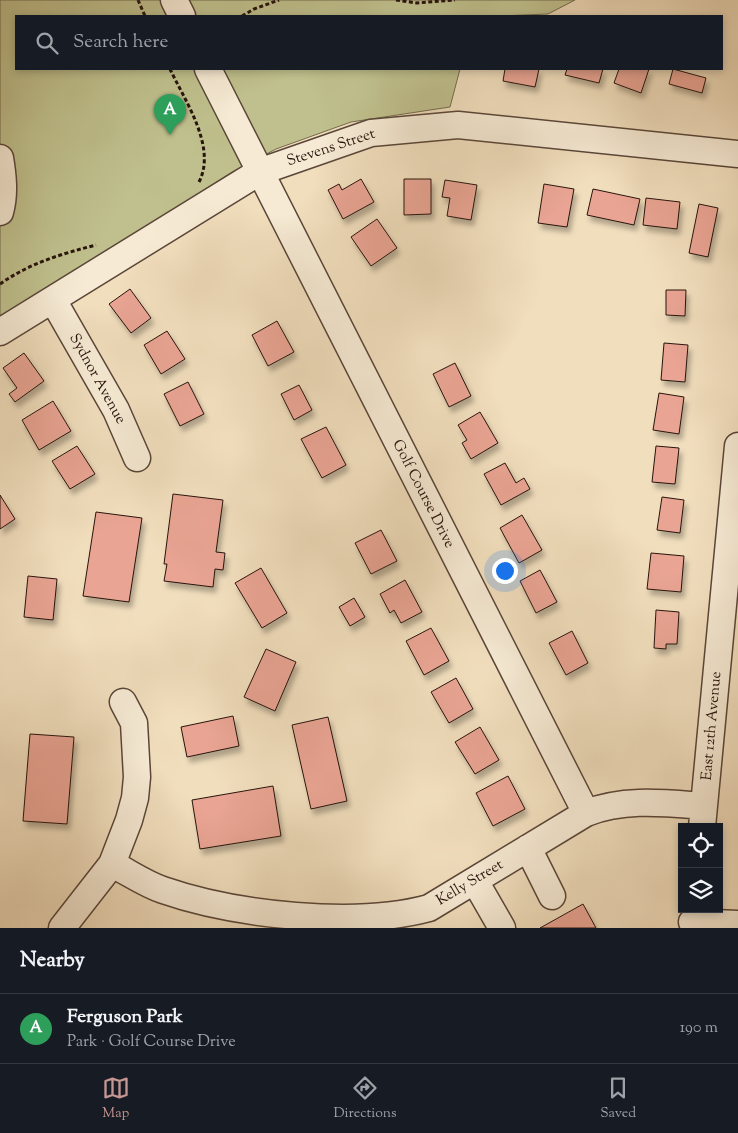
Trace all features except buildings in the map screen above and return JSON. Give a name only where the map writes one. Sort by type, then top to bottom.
[{"type":"street","points":[[174,0],[182,15]]},
{"type":"street","name":"Golf Course Drive","points":[[208,70],[586,812]]},
{"type":"street","name":"Stevens Street","points":[[0,332],[259,172],[371,133],[458,125],[738,154]]},
{"type":"street","points":[[0,158],[3,200],[0,212]]},
{"type":"street","name":"Sydnor Avenue","points":[[53,300],[116,410],[137,458]]},
{"type":"street","name":"East 12th Avenue","points":[[703,816],[730,625],[738,446]]},
{"type":"street","points":[[62,928],[112,864],[129,820],[136,784],[134,723],[124,702]]},
{"type":"street","points":[[586,812],[607,805],[625,802],[703,816]]},
{"type":"street","name":"Kelly Street","points":[[112,864],[161,890],[227,918],[356,923],[413,921],[428,908],[586,812]]},
{"type":"street","points":[[528,848],[552,896]]},
{"type":"street","points":[[475,881],[502,928]]},
{"type":"street","points":[[692,920],[738,924]]},
{"type":"path","points":[[138,0],[145,15]]},
{"type":"path","points":[[244,15],[279,0]]},
{"type":"path","points":[[396,0],[417,2],[456,0]]},
{"type":"path","points":[[170,70],[201,135],[204,170],[200,182],[195,187]]},
{"type":"path","points":[[0,284],[22,269],[50,257],[105,242]]},
{"type":"green space","points":[[0,0],[575,0],[548,14],[524,15],[15,15],[15,70],[460,70],[450,107],[351,122],[276,149],[232,172],[0,320]]},
{"type":"place","name":"Ferguson Park","points":[[170,135]]}]
